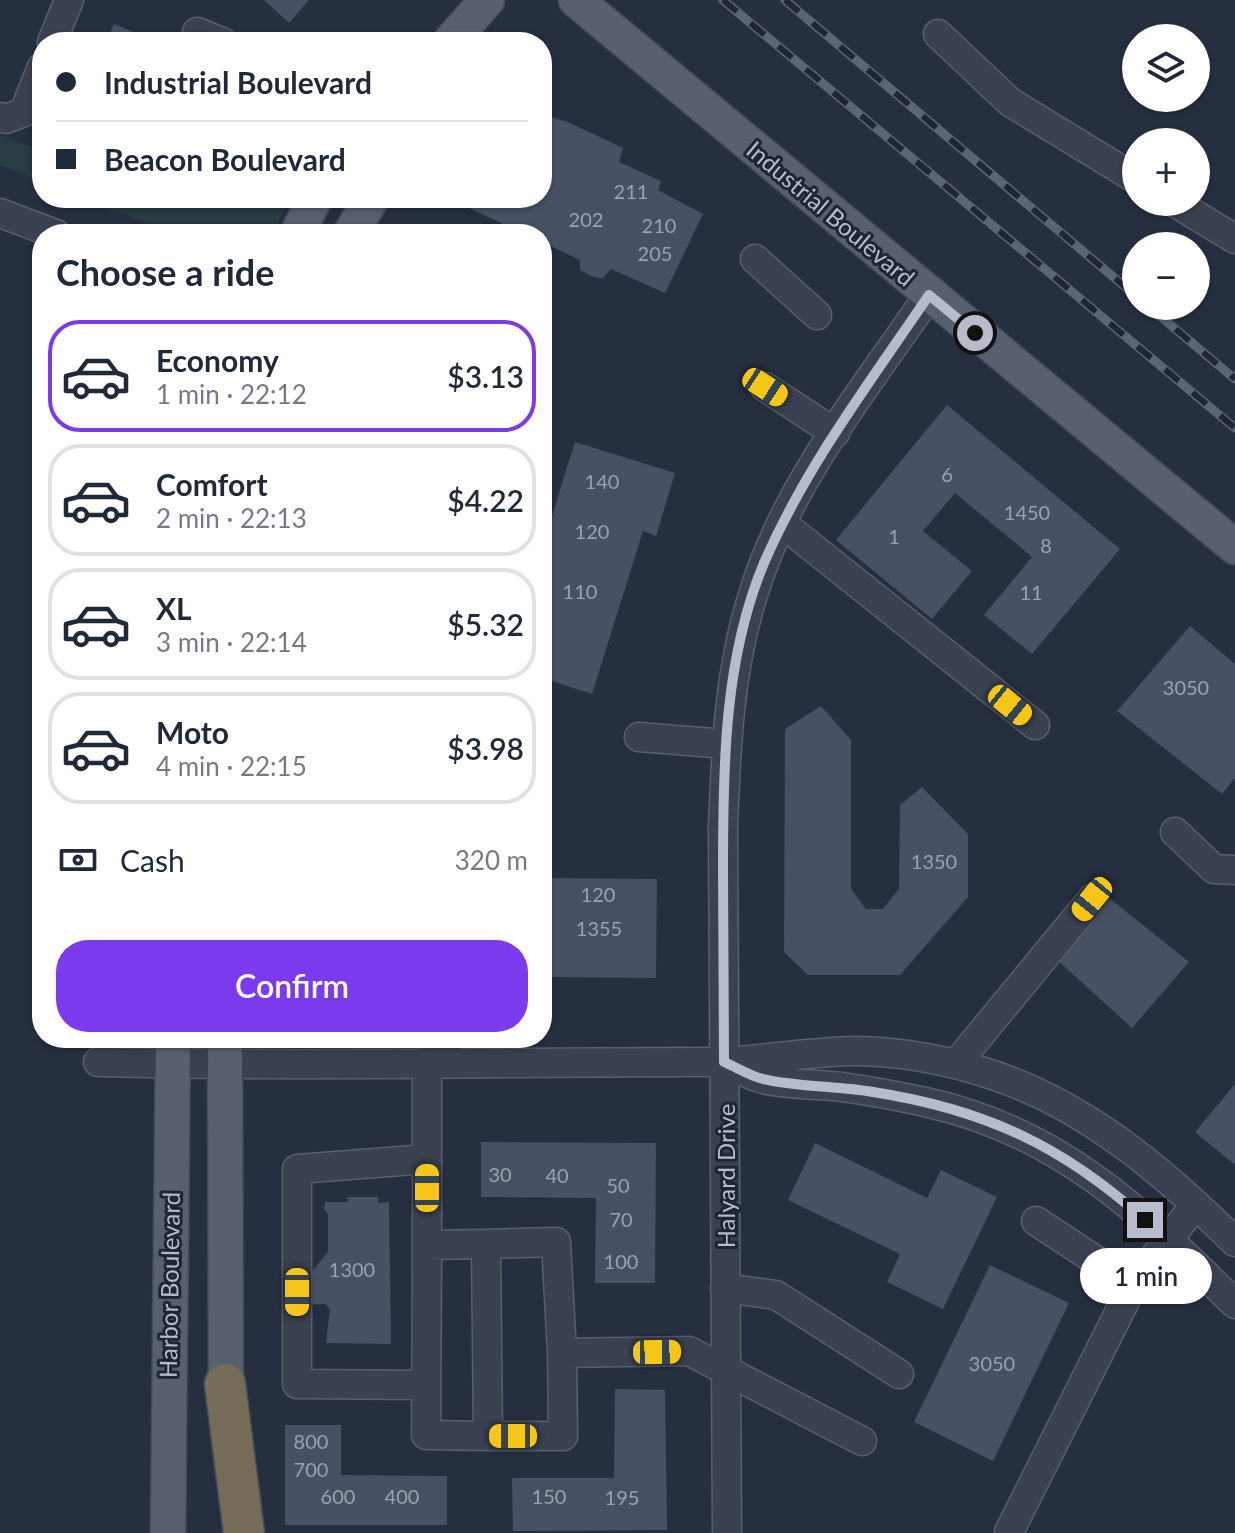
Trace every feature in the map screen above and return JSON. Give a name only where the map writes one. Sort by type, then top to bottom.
[{"type":"highway","points":[[225,1384],[244,1533]]},
{"type":"main road","points":[[459,32],[487,0]]},
{"type":"main road","name":"Industrial Boulevard","points":[[576,0],[1235,547]]},
{"type":"main road","points":[[225,1050],[227,1533]]},
{"type":"main road","name":"Harbor Boulevard","points":[[168,1533],[173,1051]]},
{"type":"street","points":[[56,32],[69,0]]},
{"type":"street","points":[[938,34],[1010,102],[1122,170]]},
{"type":"street","points":[[0,117],[6,119],[24,112],[32,92]]},
{"type":"street","points":[[0,213],[32,225]]},
{"type":"street","points":[[1197,216],[1235,239]]},
{"type":"street","points":[[755,259],[817,315]]},
{"type":"street","name":"Halyard Drive","points":[[727,1533],[724,1062],[712,826],[735,670],[751,598],[783,524],[819,457],[929,295]]},
{"type":"street","points":[[765,387],[835,433]]},
{"type":"street","points":[[783,524],[1035,725]]},
{"type":"street","points":[[639,737],[726,744]]},
{"type":"street","points":[[1175,832],[1214,869],[1235,870]]},
{"type":"street","points":[[956,1064],[1092,899]]},
{"type":"street","points":[[98,1062],[173,1051],[225,1050],[724,1062],[850,1051],[887,1052],[956,1064],[1024,1086],[1075,1111],[1124,1144],[1235,1242]]},
{"type":"street","points":[[427,1245],[556,1242],[563,1436],[426,1435],[427,1159],[440,1054]]},
{"type":"street","points":[[724,1062],[760,1078],[896,1096],[966,1113],[1007,1127],[1088,1172],[1167,1239],[1235,1304]]},
{"type":"street","points":[[426,1385],[297,1384],[297,1169],[427,1159]]},
{"type":"street","points":[[1009,1532],[1133,1285],[1195,1205]]},
{"type":"street","points":[[1036,1221],[1133,1285]]},
{"type":"street","points":[[486,1244],[488,1436]]},
{"type":"street","points":[[725,1288],[776,1295],[899,1374]]},
{"type":"street","points":[[562,1353],[689,1351],[862,1441]]},
{"type":"green space","points":[[0,134],[32,147],[32,178],[0,165]]},
{"type":"green space","points":[[108,208],[286,208],[277,224],[148,224]]},
{"type":"building","points":[[264,0],[309,0],[289,23]]},
{"type":"building","points":[[114,24],[134,32],[110,32]]},
{"type":"building","points":[[552,117],[623,148],[619,162],[661,181],[658,190],[703,214],[665,293],[611,269],[602,279],[580,270],[580,260],[552,247],[552,224],[503,224],[469,208],[552,208]]},
{"type":"building","points":[[947,405],[1120,549],[1032,654],[984,615],[1032,557],[955,493],[923,531],[972,571],[932,619],[836,540]]},
{"type":"building","points":[[575,442],[675,473],[656,536],[643,531],[592,694],[552,681],[552,516]]},
{"type":"building","points":[[1190,626],[1235,664],[1235,778],[1222,794],[1117,711]]},
{"type":"building","points":[[821,706],[851,740],[851,889],[866,909],[883,909],[899,889],[900,805],[922,787],[968,834],[968,897],[900,975],[808,975],[784,952],[785,729]]},
{"type":"building","points":[[552,878],[657,879],[656,978],[552,977]]},
{"type":"building","points":[[1108,897],[1189,962],[1132,1028],[1055,958]]},
{"type":"building","points":[[1235,1084],[1235,1165],[1195,1132]]},
{"type":"building","points":[[481,1142],[656,1143],[655,1283],[595,1283],[596,1198],[481,1197]]},
{"type":"building","points":[[815,1143],[927,1198],[941,1170],[997,1197],[943,1309],[887,1282],[900,1254],[788,1200]]},
{"type":"building","points":[[347,1197],[378,1197],[378,1203],[389,1202],[391,1344],[326,1343],[330,1309],[325,1304],[301,1305],[301,1285],[328,1252],[325,1202],[348,1202]]},
{"type":"building","points":[[990,1265],[1069,1303],[993,1461],[914,1422]]},
{"type":"building","points":[[615,1389],[665,1390],[667,1530],[513,1531],[512,1478],[614,1478]]},
{"type":"building","points":[[285,1425],[341,1425],[341,1475],[447,1476],[447,1525],[285,1525]]},
{"type":"railway","points":[[723,0],[1235,428]]},
{"type":"railway","points":[[785,0],[1122,284]]},
{"type":"railway","points":[[1165,320],[1235,379]]},
{"type":"route","points":[[975,333],[929,295],[819,457],[794,501],[751,598],[735,670],[726,744],[723,826],[724,1062],[760,1078],[881,1093],[966,1113],[1007,1127],[1088,1172],[1145,1220]]}]
